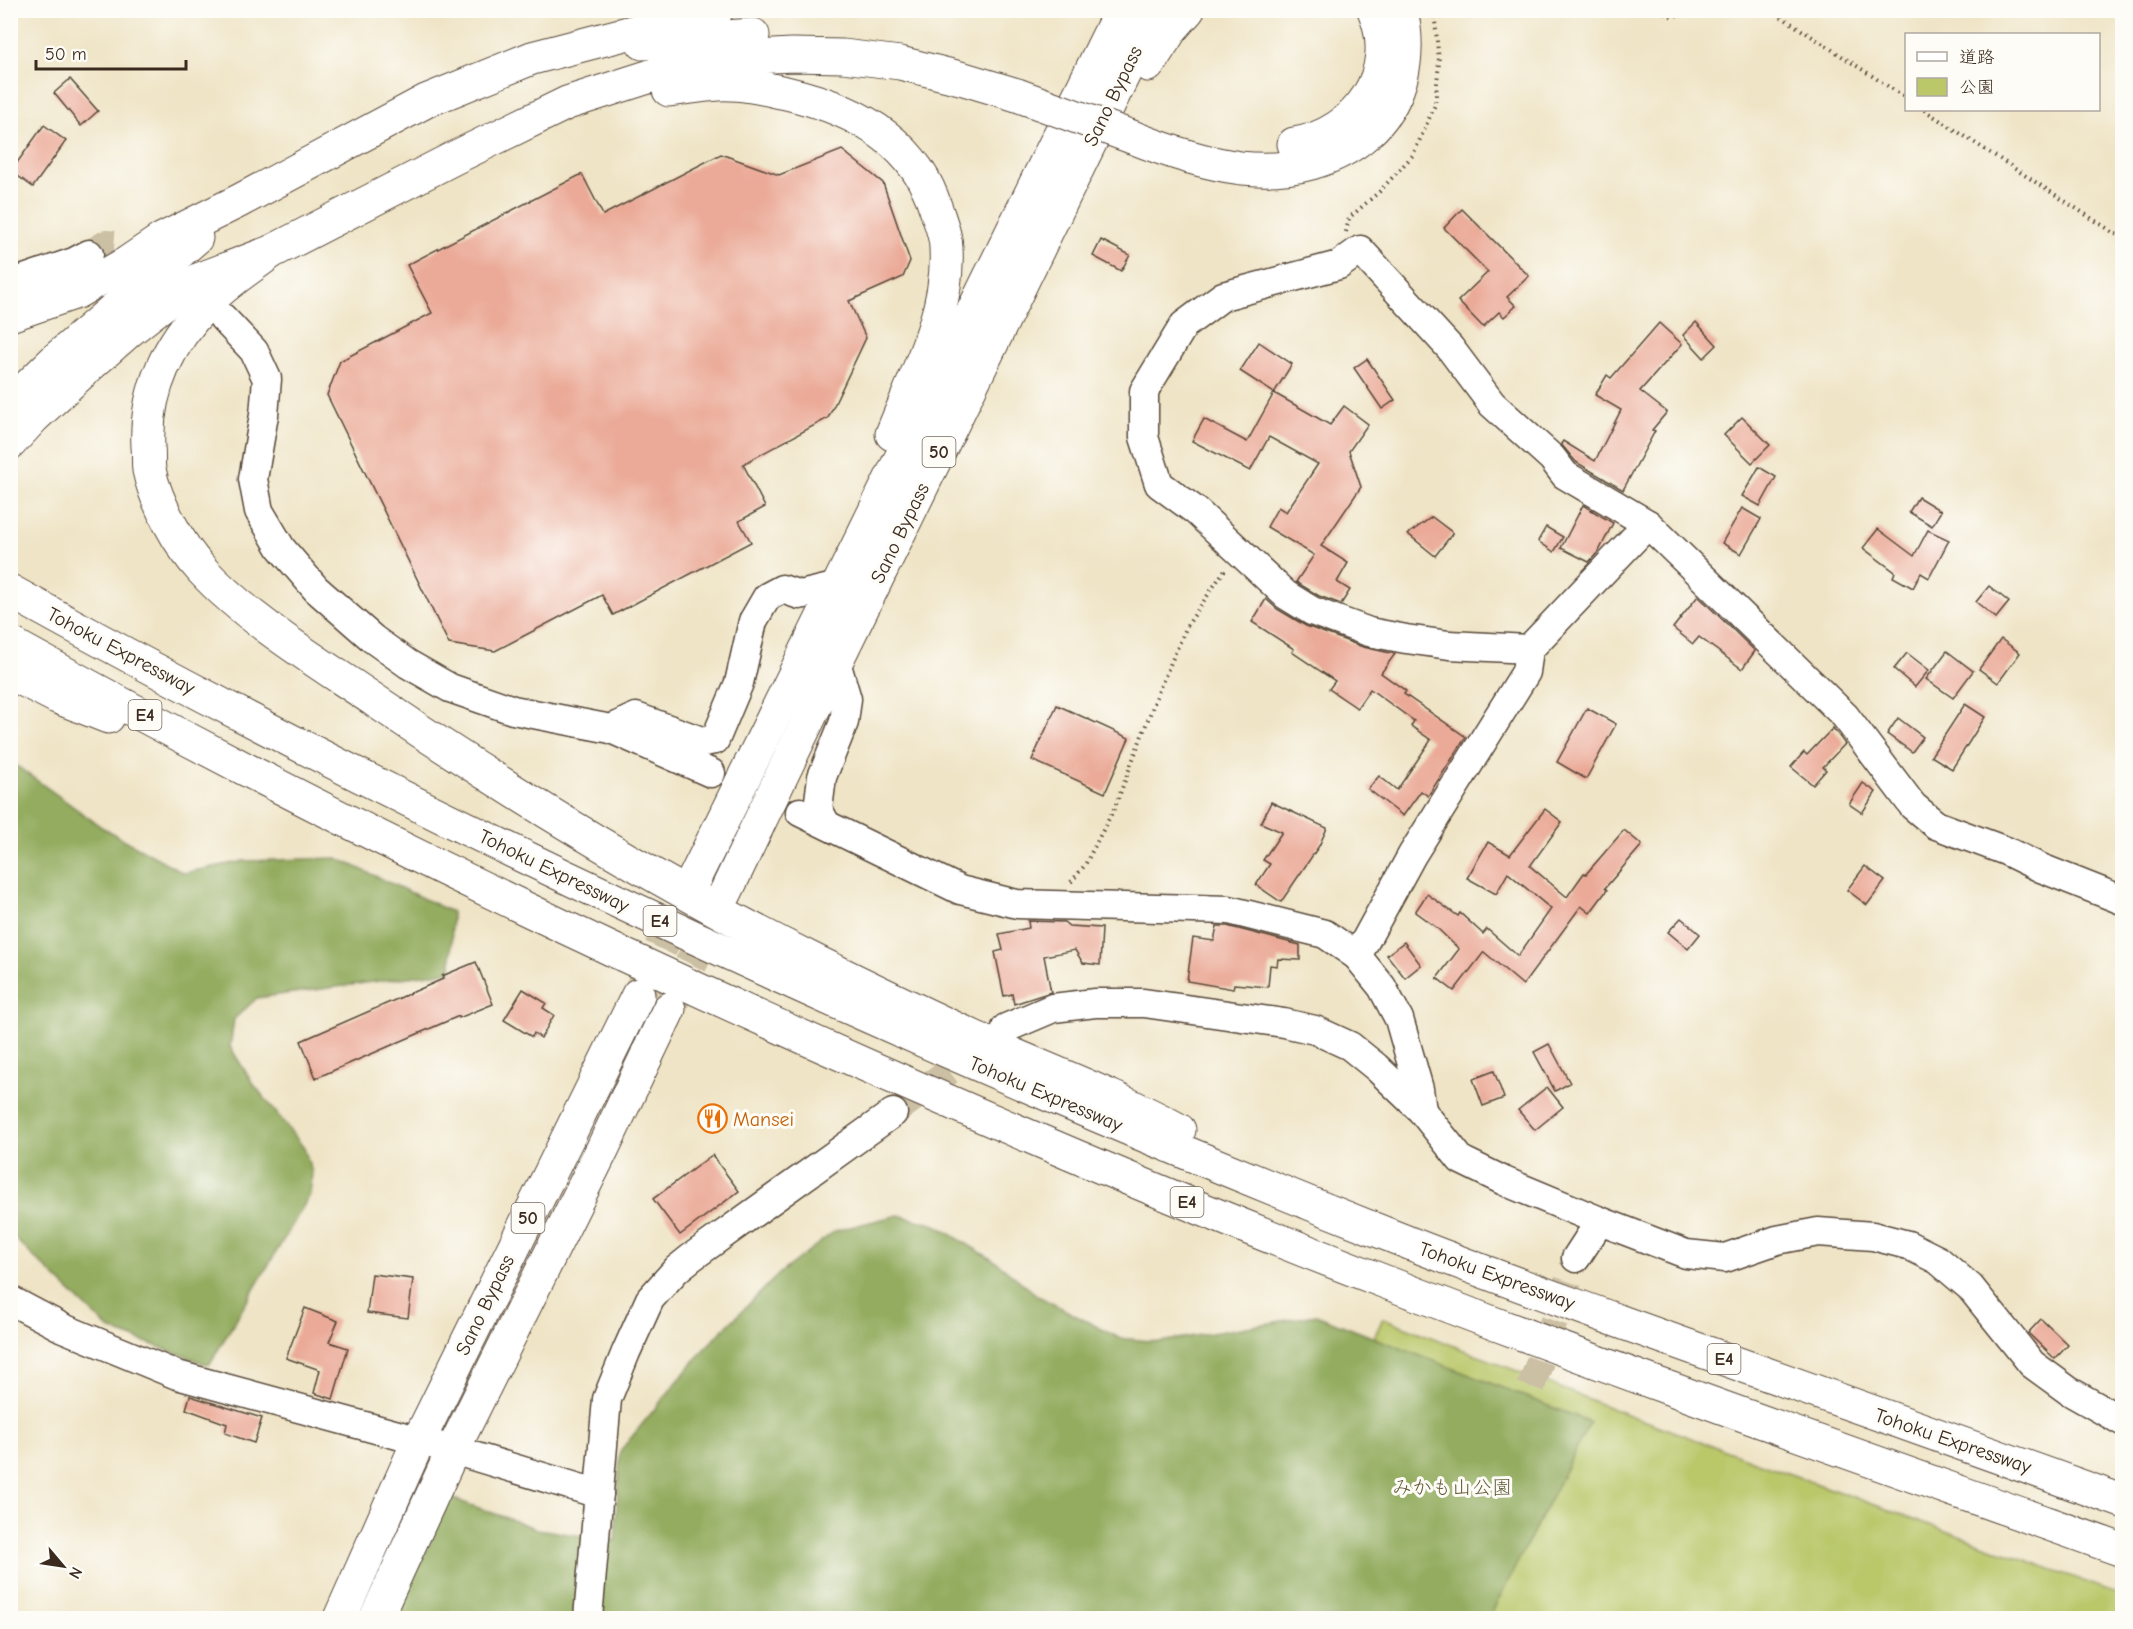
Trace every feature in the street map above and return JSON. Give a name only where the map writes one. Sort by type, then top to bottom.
[{"type":"highway","points":[[10,315],[77,292],[128,263],[161,240],[426,101],[532,58],[717,10]]},
{"type":"highway","name":"Sano Bypass","points":[[694,879],[1121,10]]},
{"type":"highway","name":"Sano Bypass","points":[[725,894],[1155,10]]},
{"type":"highway","points":[[939,453],[996,371],[1142,74],[1172,28],[1188,10]]},
{"type":"highway","points":[[1136,128],[1249,147],[1278,147],[1300,143],[1322,135],[1357,112],[1371,93],[1379,74],[1383,49],[1381,26],[1374,10]]},
{"type":"highway","points":[[584,45],[669,42],[768,34],[854,36],[903,43],[945,52],[1023,86],[1136,128],[1184,156],[1243,168],[1271,168],[1303,165],[1330,157],[1356,143],[1376,125],[1392,105],[1401,84],[1406,61],[1407,39],[1401,10]]},
{"type":"highway","points":[[10,443],[33,418],[87,368],[130,330],[190,283],[271,252],[454,158],[567,104],[680,67],[734,58],[792,55],[843,56],[900,63],[964,79],[1023,86]]},
{"type":"highway","points":[[567,104],[718,84],[749,85],[771,89],[826,103],[877,129],[907,155],[921,175],[932,194],[946,247],[943,291],[929,340],[880,463],[860,542]]},
{"type":"highway","points":[[10,404],[56,359],[239,201]]},
{"type":"highway","points":[[271,252],[208,301],[183,330],[164,363],[151,397],[147,434],[149,470],[163,509],[178,538],[200,568],[229,596],[274,631],[417,729],[529,800],[655,875],[813,960],[995,1046],[1146,1112],[1329,1211]]},
{"type":"highway","name":"Tohoku Expressway","points":[[10,591],[301,746],[435,814],[634,909],[981,1067],[1138,1134],[1541,1293],[2122,1501]]},
{"type":"highway","name":"E4","points":[[10,644],[417,856],[622,955],[942,1099],[1119,1175],[1351,1269],[1514,1331],[2122,1550]]},
{"type":"highway","points":[[10,672],[57,697],[280,786]]},
{"type":"highway","name":"Sano Bypass","points":[[340,1618],[418,1442],[638,995]]},
{"type":"highway","name":"Sano Bypass","points":[[376,1618],[453,1450],[602,1150],[669,1009]]},
{"type":"street","points":[[1528,650],[1449,645],[1370,632],[1312,611],[1286,595],[1196,511],[1159,484],[1144,437],[1144,391],[1184,325],[1223,296],[1339,265],[1360,250],[1450,348],[1492,404],[1552,458],[1565,475],[1648,524],[1845,716],[1913,806],[1936,825],[2006,851],[2041,868],[2122,900]]},
{"type":"street","points":[[10,284],[74,262],[89,254]]},
{"type":"street","points":[[223,318],[254,351],[267,379],[254,479],[260,511],[282,548],[316,589],[373,639],[408,664],[450,688],[513,710],[611,729],[711,773]]},
{"type":"street","points":[[1357,956],[1412,855],[1526,672],[1528,650],[1648,524]]},
{"type":"street","points":[[611,729],[636,717],[704,742],[714,740],[739,683],[753,621],[767,597],[782,589],[800,596],[838,586]]},
{"type":"street","points":[[826,824],[818,808],[822,777],[844,722],[848,699],[836,662]]},
{"type":"street","points":[[800,812],[960,890],[1017,904],[1229,910],[1326,934],[1357,956],[1382,987],[1398,1019],[1419,1089],[1422,1111]]},
{"type":"street","points":[[1006,1028],[1053,1008],[1095,1003],[1144,1004],[1284,1023],[1315,1030],[1350,1046],[1376,1067],[1422,1111],[1461,1160],[1504,1181],[1686,1254],[1725,1258],[1777,1240],[1818,1232],[1873,1236],[1908,1245],[1938,1260],[1970,1287],[2032,1364],[2069,1391],[2122,1421]]},
{"type":"street","points":[[588,1618],[607,1399],[651,1299],[677,1269],[692,1257],[893,1113]]},
{"type":"street","points":[[1576,1258],[1600,1221]]},
{"type":"street","points":[[10,1299],[63,1328],[177,1375],[453,1450],[599,1494]]},
{"type":"path","points":[[1360,250],[1345,231],[1349,218],[1380,191],[1413,155],[1435,105],[1439,62],[1434,10]]},
{"type":"path","points":[[1660,10],[1673,17],[1682,14],[1684,10]]},
{"type":"path","points":[[1772,10],[1905,97]]},
{"type":"path","points":[[1926,111],[2122,238]]},
{"type":"path","points":[[1051,906],[1085,865],[1115,807],[1161,685],[1187,626],[1239,550]]},
{"type":"green space","points":[[10,761],[103,828],[184,873],[244,861],[337,858],[452,912],[451,971],[257,998],[234,1019],[230,1047],[252,1082],[304,1148],[312,1172],[310,1195],[209,1365],[109,1329],[11,1235]]},
{"type":"green space","points":[[898,1215],[936,1225],[998,1263],[1038,1296],[1119,1338],[1160,1342],[1316,1315],[1590,1422],[1489,1618],[394,1618],[451,1498],[537,1529],[615,1541],[620,1451],[705,1348],[780,1273],[835,1231]]},
{"type":"green space","name":"みかも山公園","points":[[1383,1318],[1631,1416],[2122,1595],[2122,1618],[1053,1618],[1325,1445]]},
{"type":"building","points":[[70,79],[98,111],[81,126],[54,93]]},
{"type":"building","points":[[44,125],[66,141],[33,187],[11,171]]},
{"type":"building","points":[[842,150],[883,183],[910,261],[903,277],[849,301],[866,338],[828,418],[743,464],[765,507],[739,521],[751,542],[613,615],[602,595],[495,651],[449,644],[327,395],[340,361],[432,313],[407,265],[582,174],[603,215],[721,154],[779,175]]},
{"type":"building","points":[[1462,209],[1529,276],[1507,297],[1516,306],[1504,317],[1499,312],[1483,327],[1458,301],[1488,272],[1444,228]]},
{"type":"building","points":[[1101,240],[1130,255],[1121,271],[1093,256]]},
{"type":"building","points":[[1696,322],[1717,345],[1704,358],[1683,335]]},
{"type":"building","points":[[1659,323],[1682,344],[1640,391],[1667,412],[1652,430],[1655,431],[1623,490],[1576,462],[1561,444],[1563,441],[1595,461],[1621,410],[1595,395],[1607,375],[1611,378]]},
{"type":"building","points":[[1259,342],[1292,364],[1274,393],[1240,371]]},
{"type":"building","points":[[1367,359],[1395,400],[1382,409],[1354,368]]},
{"type":"building","points":[[1274,393],[1330,425],[1344,406],[1368,424],[1349,451],[1361,487],[1321,546],[1348,563],[1337,582],[1350,590],[1341,604],[1319,596],[1296,582],[1314,555],[1267,527],[1278,507],[1286,512],[1318,464],[1269,437],[1250,471],[1192,441],[1204,419],[1247,442]]},
{"type":"building","points":[[1742,417],[1770,445],[1752,463],[1724,435]]},
{"type":"building","points":[[1759,467],[1776,477],[1760,506],[1742,496]]},
{"type":"building","points":[[1918,497],[1941,511],[1932,526],[1909,512]]},
{"type":"building","points":[[1583,505],[1613,523],[1599,551],[1589,562],[1561,548]]},
{"type":"building","points":[[1742,508],[1761,519],[1741,554],[1722,543]]},
{"type":"building","points":[[1432,517],[1453,533],[1435,556],[1408,534]]},
{"type":"building","points":[[1546,527],[1563,537],[1554,552],[1538,541]]},
{"type":"building","points":[[1878,529],[1914,556],[1928,530],[1949,540],[1929,578],[1921,573],[1913,588],[1893,577],[1895,572],[1863,548]]},
{"type":"building","points":[[1989,586],[2009,602],[1996,618],[1976,602]]},
{"type":"building","points":[[1698,596],[1755,651],[1742,669],[1699,637],[1693,644],[1673,628]]},
{"type":"building","points":[[1266,599],[1277,609],[1306,626],[1363,647],[1395,654],[1381,673],[1406,691],[1404,694],[1466,737],[1428,796],[1421,791],[1403,816],[1368,789],[1379,776],[1397,790],[1431,740],[1411,726],[1414,721],[1370,689],[1357,708],[1329,689],[1335,681],[1292,652],[1294,649],[1252,622]]},
{"type":"building","points":[[2001,639],[2020,653],[1998,683],[1979,669]]},
{"type":"building","points":[[1947,651],[1973,671],[1953,698],[1926,679]]},
{"type":"building","points":[[1907,653],[1929,670],[1915,687],[1894,669]]},
{"type":"building","points":[[1965,704],[1985,717],[1952,769],[1931,756]]},
{"type":"building","points":[[1057,705],[1129,738],[1105,793],[1032,760]]},
{"type":"building","points":[[1587,708],[1616,724],[1586,779],[1557,762]]},
{"type":"building","points":[[1898,718],[1923,737],[1912,752],[1887,734]]},
{"type":"building","points":[[1833,728],[1845,744],[1823,767],[1826,770],[1813,785],[1791,767],[1804,752],[1807,755]]},
{"type":"building","points":[[1863,783],[1876,792],[1862,813],[1849,804]]},
{"type":"building","points":[[1271,802],[1327,828],[1319,846],[1281,902],[1256,885],[1270,864],[1263,860],[1282,832],[1261,823]]},
{"type":"building","points":[[1545,809],[1562,822],[1530,866],[1567,897],[1584,873],[1586,874],[1624,830],[1642,845],[1605,888],[1607,890],[1590,913],[1581,906],[1523,985],[1484,952],[1454,991],[1437,978],[1459,949],[1437,928],[1415,912],[1427,894],[1458,916],[1460,913],[1483,934],[1487,929],[1518,956],[1551,909],[1508,873],[1496,894],[1467,878],[1488,842],[1510,855]]},
{"type":"building","points":[[1865,866],[1885,881],[1867,905],[1847,890]]},
{"type":"building","points":[[1681,918],[1700,934],[1688,949],[1668,932]]},
{"type":"building","points":[[1028,921],[1064,922],[1069,926],[1102,928],[1100,965],[1083,963],[1075,950],[1044,956],[1051,992],[1014,1004],[1012,994],[1004,996],[995,952],[1003,950],[999,934],[1029,928]]},
{"type":"building","points":[[1217,926],[1227,926],[1300,945],[1300,960],[1278,959],[1277,966],[1270,965],[1268,987],[1234,984],[1233,989],[1187,981],[1193,938],[1214,941]]},
{"type":"building","points":[[1404,942],[1421,965],[1405,978],[1387,955]]},
{"type":"building","points":[[476,962],[493,1004],[459,1018],[459,1016],[316,1078],[301,1041],[443,979],[442,976]]},
{"type":"building","points":[[523,989],[546,1003],[543,1008],[554,1015],[541,1038],[534,1033],[532,1037],[504,1020]]},
{"type":"building","points":[[1549,1044],[1570,1083],[1555,1091],[1534,1052]]},
{"type":"building","points":[[1494,1071],[1504,1098],[1483,1106],[1473,1079]]},
{"type":"building","points":[[1547,1087],[1563,1107],[1535,1130],[1518,1110]]},
{"type":"building","points":[[712,1155],[739,1191],[680,1235],[653,1199]]},
{"type":"building","points":[[372,1274],[413,1279],[408,1318],[367,1313]]},
{"type":"building","points":[[305,1308],[338,1321],[329,1342],[348,1348],[333,1399],[314,1393],[320,1370],[286,1358]]},
{"type":"building","points":[[2041,1319],[2068,1345],[2055,1359],[2028,1333]]},
{"type":"building","points":[[190,1396],[262,1418],[254,1443],[225,1433],[227,1424],[186,1409]]},
{"type":"tunnel","points":[[89,254],[106,244],[119,245],[152,269]]},
{"type":"tunnel","points":[[639,993],[694,879]]},
{"type":"tunnel","points":[[669,1008],[715,915]]},
{"type":"tunnel","points":[[893,1113],[981,1047]]},
{"type":"tunnel","points":[[1531,1387],[1576,1258]]},
{"type":"place","name":"Mansei","points":[[712,1119]]}]
